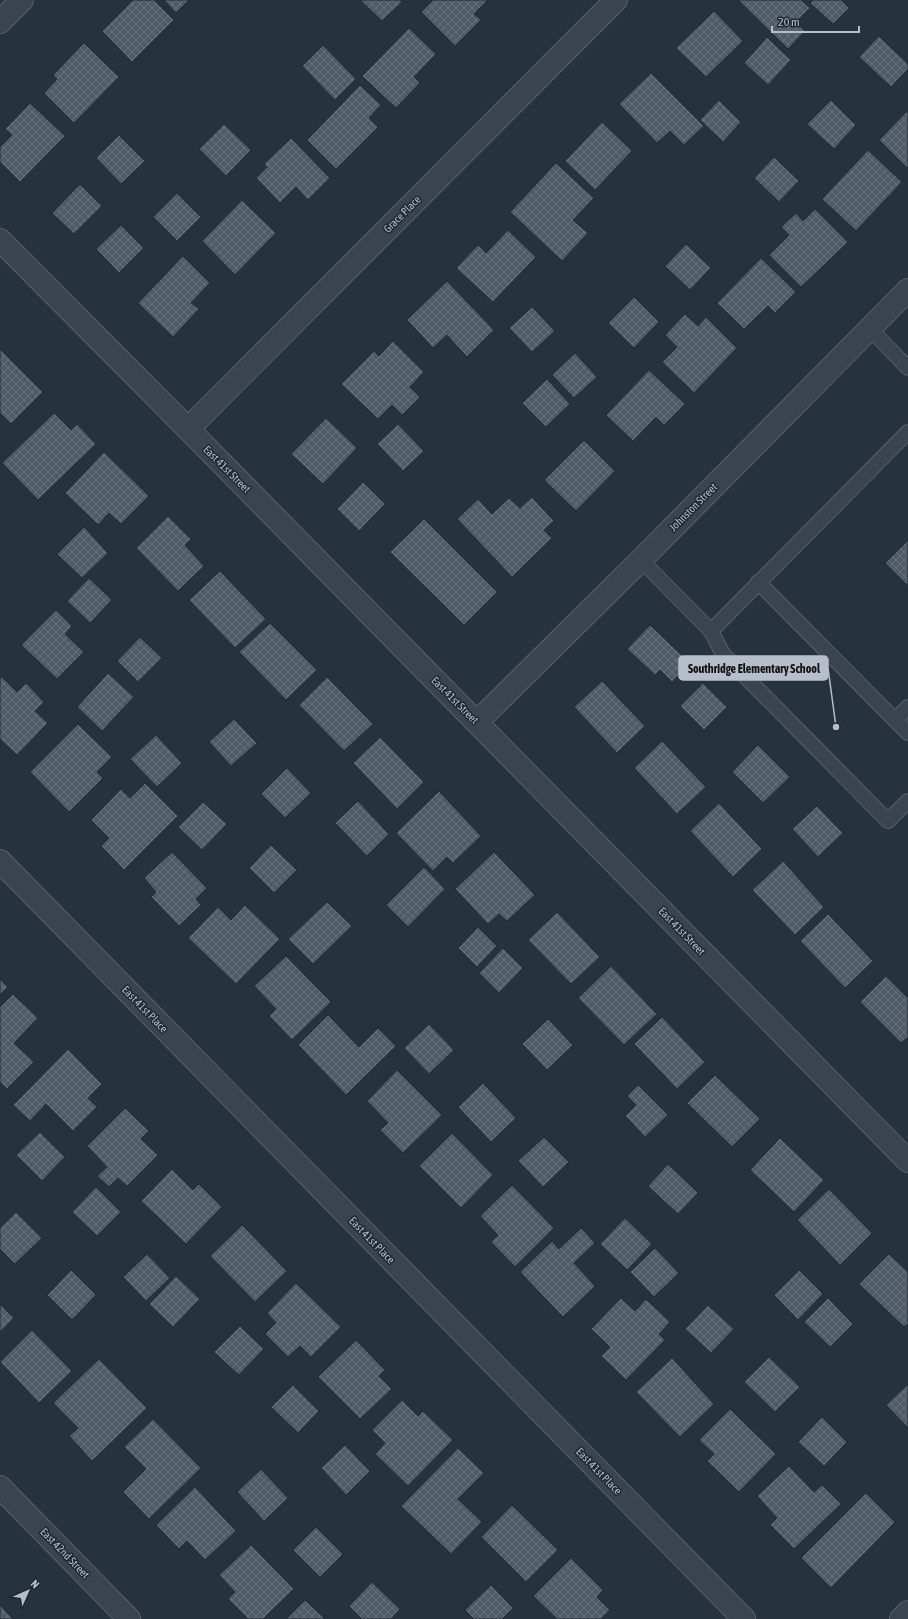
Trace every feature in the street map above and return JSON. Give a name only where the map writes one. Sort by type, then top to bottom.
[{"type":"street","points":[[0,22],[22,0]]},
{"type":"street","name":"Grace Place","points":[[188,429],[616,0]]},
{"type":"street","name":"East 41st Street","points":[[0,240],[477,722],[908,1161]]},
{"type":"street","name":"Johnston Street","points":[[477,722],[641,560],[908,290]]},
{"type":"street","name":"East 41st Place","points":[[0,861],[744,1619]]},
{"type":"street","name":"East 42nd Street","points":[[0,1487],[129,1619]]},
{"type":"street","points":[[901,1619],[908,1612]]},
{"type":"lane","points":[[869,328],[908,368]]},
{"type":"lane","points":[[711,631],[908,432]]},
{"type":"lane","points":[[641,560],[711,631],[723,654],[888,821],[908,801]]},
{"type":"lane","points":[[758,582],[908,733]]},
{"type":"lane","points":[[895,720],[908,707]]},
{"type":"building","points":[[133,0],[154,0],[174,20],[132,62],[102,31]]},
{"type":"building","points":[[164,0],[189,0],[176,13]]},
{"type":"building","points":[[360,0],[400,0],[402,2],[382,21]]},
{"type":"building","points":[[433,0],[488,0],[474,14],[481,20],[455,46],[421,12]]},
{"type":"building","points":[[738,0],[801,0],[810,8],[796,22],[805,31],[788,49]]},
{"type":"building","points":[[813,0],[841,0],[849,8],[833,24],[810,3]]},
{"type":"building","points":[[714,11],[743,41],[706,77],[676,48]]},
{"type":"building","points":[[409,28],[436,54],[414,77],[420,83],[396,108],[362,76]]},
{"type":"building","points":[[879,36],[908,64],[908,69],[891,87],[859,57]]},
{"type":"building","points":[[767,37],[791,60],[768,85],[744,63]]},
{"type":"building","points":[[84,43],[119,77],[74,123],[44,93],[57,79],[53,75]]},
{"type":"building","points":[[323,45],[356,79],[335,100],[302,66]]},
{"type":"building","points":[[651,73],[704,126],[684,145],[670,131],[657,143],[619,104]]},
{"type":"building","points":[[360,85],[381,105],[369,118],[378,127],[336,169],[307,140]]},
{"type":"building","points":[[719,100],[741,122],[723,142],[700,120]]},
{"type":"building","points":[[831,100],[856,125],[834,149],[807,124]]},
{"type":"building","points":[[30,103],[65,136],[20,182],[0,162],[0,147],[12,135],[5,129]]},
{"type":"building","points":[[908,110],[908,167],[907,168],[879,140]]},
{"type":"building","points":[[602,122],[632,151],[595,190],[565,161]]},
{"type":"building","points":[[224,124],[251,150],[226,176],[199,149]]},
{"type":"building","points":[[119,135],[145,161],[121,184],[96,158]]},
{"type":"building","points":[[291,138],[330,178],[308,200],[296,187],[280,203],[256,178],[267,167],[264,164]]},
{"type":"building","points":[[868,150],[902,182],[856,231],[822,199]]},
{"type":"building","points":[[774,157],[799,181],[779,202],[754,178]]},
{"type":"building","points":[[556,163],[594,198],[573,220],[588,233],[562,261],[510,212]]},
{"type":"building","points":[[80,184],[102,206],[74,234],[52,213]]},
{"type":"building","points":[[177,193],[201,217],[177,241],[153,217]]},
{"type":"building","points":[[242,200],[276,233],[235,275],[202,241]]},
{"type":"building","points":[[815,209],[848,242],[801,287],[769,255],[789,235],[781,227],[796,213],[803,221]]},
{"type":"building","points":[[121,225],[144,248],[119,273],[96,249]]},
{"type":"building","points":[[508,230],[536,257],[493,302],[456,268],[478,245],[486,253]]},
{"type":"building","points":[[686,244],[711,268],[690,290],[665,266]]},
{"type":"building","points":[[183,256],[210,283],[191,303],[199,309],[173,337],[138,303]]},
{"type":"building","points":[[761,258],[796,292],[775,313],[768,306],[744,329],[717,303]]},
{"type":"building","points":[[447,281],[494,330],[467,357],[447,335],[433,348],[407,320]]},
{"type":"building","points":[[634,297],[659,322],[634,348],[608,323]]},
{"type":"building","points":[[532,307],[555,331],[532,352],[509,328]]},
{"type":"building","points":[[685,314],[698,326],[706,317],[737,348],[694,393],[662,362],[677,347],[665,335]]},
{"type":"building","points":[[393,341],[424,372],[410,387],[420,397],[402,415],[392,405],[378,419],[341,384],[374,351],[379,356]]},
{"type":"building","points":[[0,349],[43,392],[11,424],[0,413]]},
{"type":"building","points":[[575,353],[597,377],[574,398],[552,375]]},
{"type":"building","points":[[649,370],[685,404],[664,425],[656,417],[633,441],[606,415]]},
{"type":"building","points":[[547,379],[570,404],[546,427],[522,403]]},
{"type":"building","points":[[54,413],[71,430],[77,424],[96,444],[38,500],[2,463]]},
{"type":"building","points":[[326,418],[357,448],[323,484],[291,454]]},
{"type":"building","points":[[398,424],[424,451],[403,471],[377,444]]},
{"type":"building","points":[[584,440],[615,471],[576,511],[544,480]]},
{"type":"building","points":[[104,452],[149,496],[121,524],[109,513],[98,525],[65,493]]},
{"type":"building","points":[[363,482],[385,504],[359,531],[337,509]]},
{"type":"building","points":[[532,497],[554,521],[544,530],[552,538],[512,577],[457,519],[478,499],[492,514],[509,498],[520,508]]},
{"type":"building","points":[[168,516],[191,539],[185,545],[204,566],[178,591],[136,548]]},
{"type":"building","points":[[424,519],[497,592],[464,625],[390,552]]},
{"type":"building","points":[[84,527],[108,553],[82,578],[57,554]]},
{"type":"building","points":[[908,540],[908,586],[885,563]]},
{"type":"building","points":[[220,571],[266,619],[235,648],[189,600]]},
{"type":"building","points":[[89,578],[112,600],[90,623],[67,601]]},
{"type":"building","points":[[56,610],[72,626],[65,634],[84,652],[57,679],[21,645]]},
{"type":"building","points":[[270,623],[317,670],[286,700],[239,652]]},
{"type":"building","points":[[650,625],[690,663],[672,682],[660,670],[655,675],[627,649]]},
{"type":"building","points":[[140,637],[162,658],[138,682],[117,661]]},
{"type":"building","points":[[108,673],[134,697],[102,731],[77,707]]},
{"type":"building","points":[[2,677],[17,692],[26,683],[44,702],[35,711],[48,723],[17,755],[0,739],[0,679]]},
{"type":"building","points":[[327,677],[373,724],[344,751],[299,705]]},
{"type":"building","points":[[602,681],[645,726],[617,753],[574,707]]},
{"type":"building","points":[[703,683],[727,707],[704,730],[680,706]]},
{"type":"building","points":[[234,719],[257,743],[231,766],[209,742]]},
{"type":"building","points":[[78,724],[112,757],[97,772],[103,778],[69,812],[30,772]]},
{"type":"building","points":[[156,735],[182,763],[157,787],[130,759]]},
{"type":"building","points":[[380,737],[424,782],[397,809],[353,763]]},
{"type":"building","points":[[662,741],[706,787],[677,814],[634,768]]},
{"type":"building","points":[[758,745],[790,777],[763,803],[732,772]]},
{"type":"building","points":[[287,768],[311,793],[285,818],[261,794]]},
{"type":"building","points":[[145,783],[178,816],[124,870],[101,846],[109,838],[91,820],[121,789],[130,798]]},
{"type":"building","points":[[439,791],[481,836],[453,863],[447,857],[433,871],[396,833]]},
{"type":"building","points":[[358,801],[389,834],[367,856],[335,823]]},
{"type":"building","points":[[203,802],[227,824],[202,850],[178,827]]},
{"type":"building","points":[[719,803],[762,849],[733,877],[690,831]]},
{"type":"building","points":[[817,806],[843,833],[818,857],[792,829]]},
{"type":"building","points":[[271,845],[297,870],[274,893],[249,868]]},
{"type":"building","points":[[172,852],[207,888],[196,899],[201,905],[179,926],[151,897],[156,892],[144,878]]},
{"type":"building","points":[[494,852],[535,895],[507,921],[499,914],[488,924],[455,889]]},
{"type":"building","points":[[783,861],[824,907],[795,935],[752,890]]},
{"type":"building","points":[[424,867],[445,889],[408,927],[386,905]]},
{"type":"building","points":[[327,902],[352,926],[313,964],[288,939]]},
{"type":"building","points":[[245,905],[280,939],[236,984],[188,938],[218,907],[231,920]]},
{"type":"building","points":[[557,912],[600,957],[571,984],[528,940]]},
{"type":"building","points":[[828,914],[873,961],[845,988],[800,941]]},
{"type":"building","points":[[478,927],[497,946],[477,967],[458,948]]},
{"type":"building","points":[[503,948],[523,968],[499,993],[479,973]]},
{"type":"building","points":[[286,956],[331,1002],[292,1040],[269,1016],[276,1009],[254,986]]},
{"type":"building","points":[[611,966],[657,1014],[624,1045],[578,998]]},
{"type":"building","points":[[886,976],[908,998],[908,1037],[901,1043],[860,1002]]},
{"type":"building","points":[[0,979],[8,987],[0,995]]},
{"type":"building","points":[[13,994],[38,1018],[14,1043],[34,1062],[7,1089],[0,1082],[0,1007]]},
{"type":"building","points":[[328,1015],[359,1047],[378,1028],[396,1046],[346,1095],[298,1045]]},
{"type":"building","points":[[662,1017],[705,1062],[677,1089],[634,1044]]},
{"type":"building","points":[[548,1019],[573,1045],[547,1070],[522,1044]]},
{"type":"building","points":[[429,1024],[454,1050],[429,1074],[404,1048]]},
{"type":"building","points":[[68,1049],[102,1084],[88,1098],[97,1107],[73,1131],[46,1104],[30,1121],[13,1105]]},
{"type":"building","points":[[397,1070],[442,1115],[403,1153],[380,1130],[388,1123],[367,1101]]},
{"type":"building","points":[[715,1075],[760,1119],[732,1147],[687,1103]]},
{"type":"building","points":[[483,1083],[516,1118],[491,1142],[458,1107]]},
{"type":"building","points":[[638,1085],[668,1115],[645,1137],[625,1116],[636,1105],[627,1096]]},
{"type":"building","points":[[125,1108],[149,1131],[141,1139],[158,1155],[127,1186],[118,1178],[109,1187],[97,1176],[107,1167],[87,1146]]},
{"type":"building","points":[[40,1132],[65,1157],[42,1181],[16,1155]]},
{"type":"building","points":[[452,1133],[493,1175],[461,1208],[419,1166]]},
{"type":"building","points":[[544,1137],[569,1162],[543,1187],[518,1161]]},
{"type":"building","points":[[780,1138],[824,1180],[794,1212],[750,1170]]},
{"type":"building","points":[[668,1164],[698,1193],[678,1214],[648,1186]]},
{"type":"building","points":[[172,1169],[193,1190],[199,1184],[222,1207],[186,1244],[141,1201]]},
{"type":"building","points":[[512,1185],[554,1228],[515,1267],[491,1242],[498,1235],[480,1216]]},
{"type":"building","points":[[96,1187],[121,1212],[97,1236],[72,1212]]},
{"type":"building","points":[[829,1189],[872,1233],[840,1265],[797,1220]]},
{"type":"building","points":[[16,1212],[42,1238],[15,1264],[0,1249],[0,1228]]},
{"type":"building","points":[[625,1218],[652,1244],[627,1270],[600,1244]]},
{"type":"building","points":[[242,1225],[287,1271],[255,1302],[210,1256]]},
{"type":"building","points":[[581,1228],[595,1243],[574,1263],[595,1286],[563,1317],[520,1272],[552,1241],[559,1249]]},
{"type":"building","points":[[655,1248],[679,1273],[654,1297],[630,1272]]},
{"type":"building","points":[[147,1254],[170,1278],[146,1301],[123,1277]]},
{"type":"building","points":[[889,1254],[908,1272],[908,1324],[904,1327],[859,1284]]},
{"type":"building","points":[[71,1270],[96,1295],[72,1320],[47,1295]]},
{"type":"building","points":[[799,1270],[823,1294],[798,1320],[774,1295]]},
{"type":"building","points":[[176,1276],[200,1299],[173,1327],[149,1304]]},
{"type":"building","points":[[296,1283],[341,1327],[311,1357],[300,1346],[288,1357],[265,1334],[276,1323],[267,1313]]},
{"type":"building","points":[[621,1298],[635,1311],[646,1299],[670,1322],[659,1334],[665,1340],[626,1380],[601,1356],[610,1347],[591,1329]]},
{"type":"building","points":[[828,1298],[853,1324],[830,1347],[804,1322]]},
{"type":"building","points":[[0,1304],[14,1318],[0,1332]]},
{"type":"building","points":[[708,1305],[734,1329],[711,1353],[685,1329]]},
{"type":"building","points":[[240,1326],[264,1349],[239,1375],[214,1352]]},
{"type":"building","points":[[32,1330],[72,1371],[39,1403],[0,1362]]},
{"type":"building","points":[[356,1340],[385,1370],[379,1376],[392,1389],[360,1419],[318,1377]]},
{"type":"building","points":[[769,1357],[800,1387],[775,1412],[744,1382]]},
{"type":"building","points":[[672,1358],[714,1404],[680,1437],[636,1392]]},
{"type":"building","points":[[99,1359],[147,1408],[92,1461],[69,1436],[78,1428],[53,1403]]},
{"type":"building","points":[[908,1384],[908,1428],[886,1405]]},
{"type":"building","points":[[293,1385],[319,1411],[298,1433],[271,1407]]},
{"type":"building","points":[[402,1400],[418,1416],[423,1411],[453,1440],[408,1486],[375,1454],[385,1443],[372,1430]]},
{"type":"building","points":[[730,1409],[776,1454],[739,1492],[707,1461],[714,1454],[699,1440]]},
{"type":"building","points":[[822,1417],[847,1442],[824,1466],[798,1442]]},
{"type":"building","points":[[153,1419],[201,1468],[149,1519],[123,1492],[146,1469],[124,1447]]},
{"type":"building","points":[[345,1445],[370,1471],[346,1495],[321,1468]]},
{"type":"building","points":[[458,1448],[484,1473],[458,1499],[482,1522],[451,1554],[401,1506]]},
{"type":"building","points":[[789,1466],[814,1492],[822,1485],[841,1504],[794,1549],[770,1525],[777,1518],[757,1496]]},
{"type":"building","points":[[261,1469],[288,1498],[264,1521],[237,1492]]},
{"type":"building","points":[[195,1487],[236,1531],[205,1560],[187,1541],[179,1549],[156,1525]]},
{"type":"building","points":[[866,1493],[895,1522],[831,1588],[801,1558]]},
{"type":"building","points":[[512,1505],[558,1550],[526,1582],[481,1537]]},
{"type":"building","points":[[316,1527],[343,1554],[320,1577],[293,1550]]},
{"type":"building","points":[[251,1545],[294,1589],[263,1619],[248,1619],[228,1599],[235,1592],[219,1575]]},
{"type":"building","points":[[571,1558],[603,1590],[597,1597],[610,1610],[601,1619],[557,1619],[533,1596]]},
{"type":"building","points":[[372,1582],[400,1609],[391,1619],[362,1619],[349,1606]]},
{"type":"building","points":[[491,1585],[513,1608],[502,1619],[474,1619],[465,1610]]},
{"type":"building","points":[[305,1600],[325,1619],[286,1619]]},
{"type":"building","points":[[0,1605],[13,1619],[0,1619]]},
{"type":"place","name":"Southridge Elementary School","points":[[836,727]]}]
